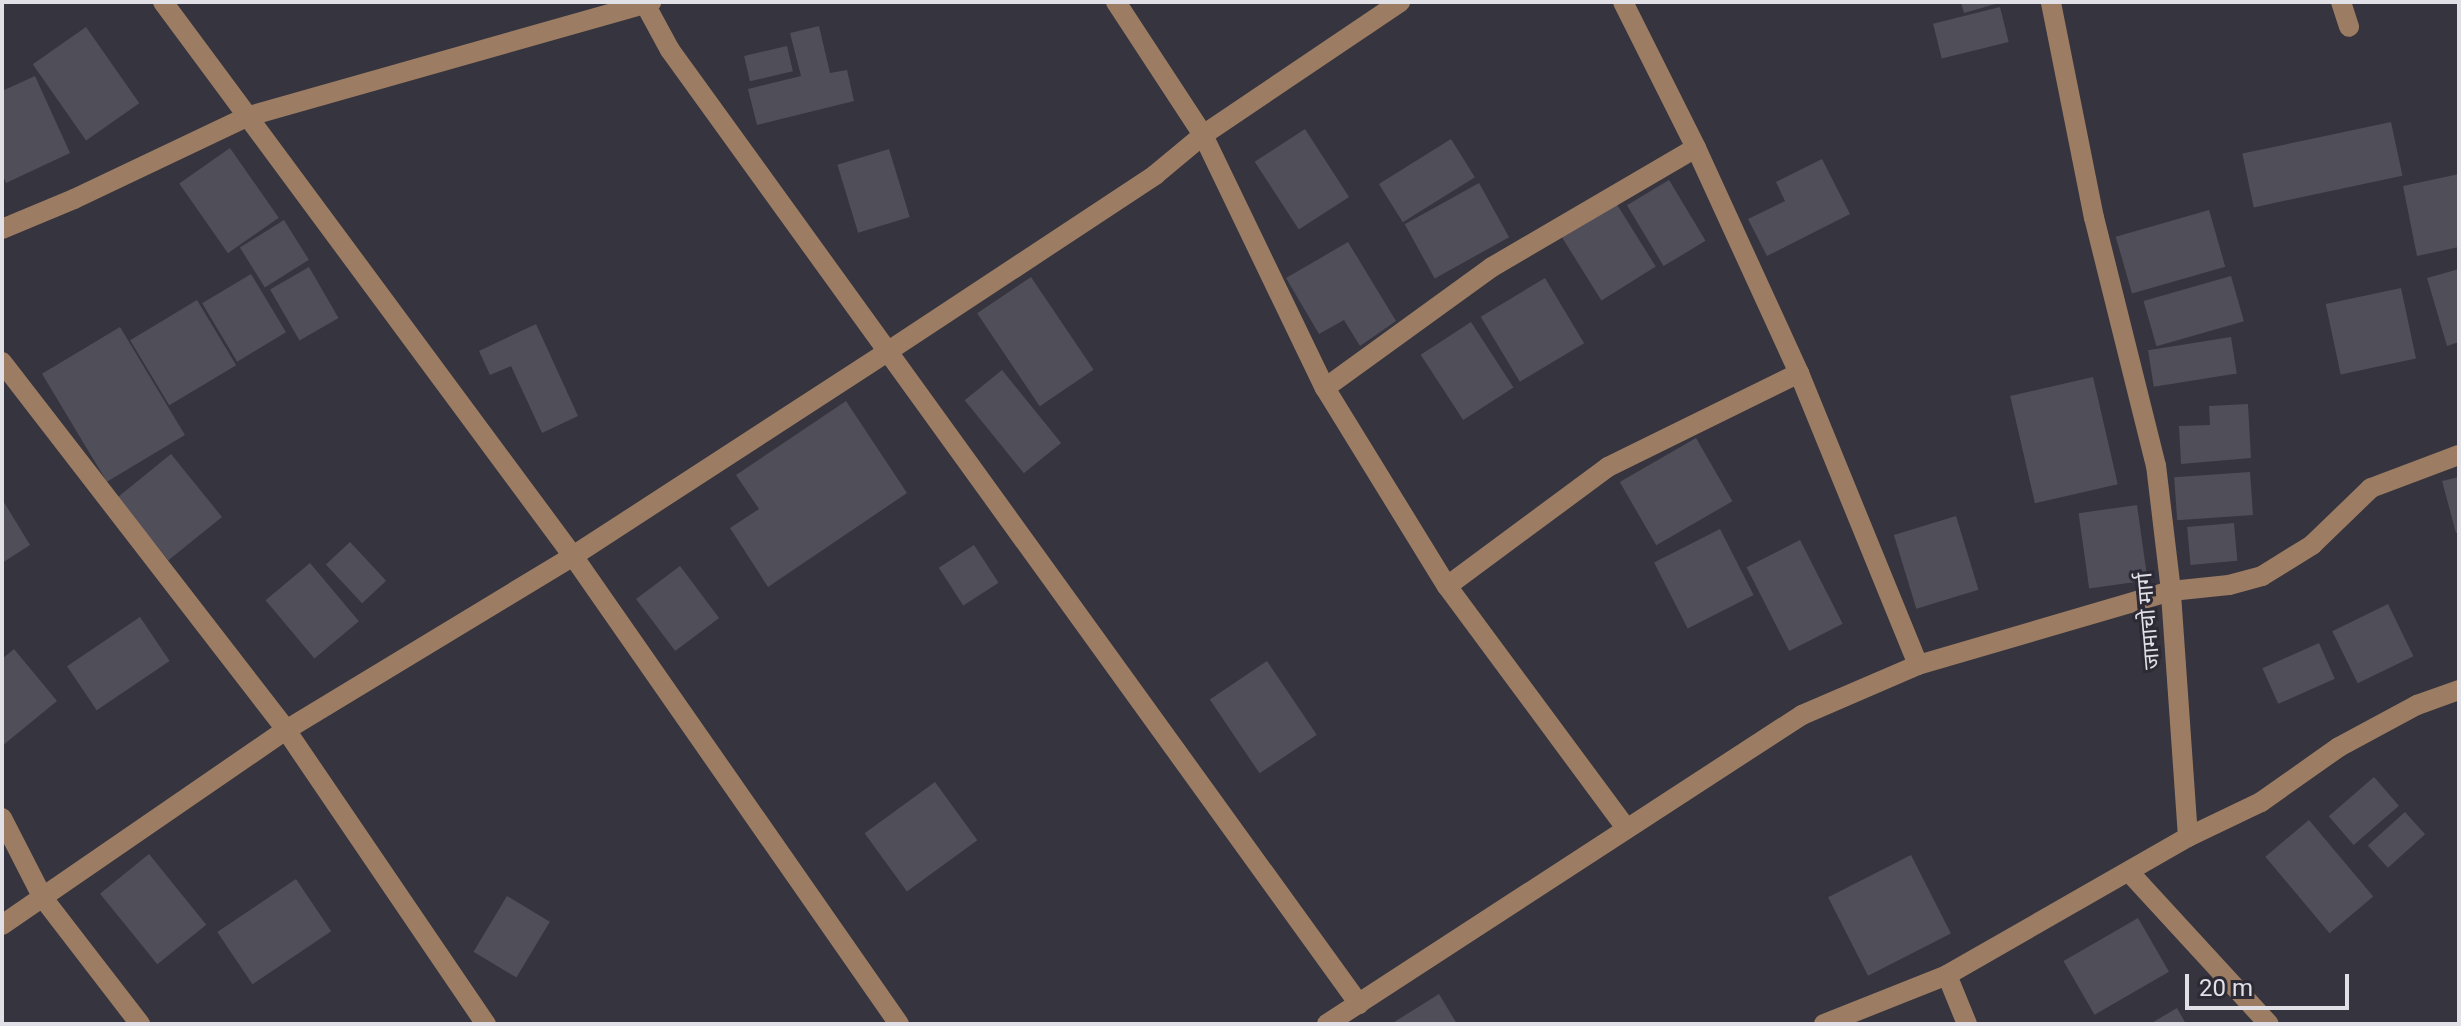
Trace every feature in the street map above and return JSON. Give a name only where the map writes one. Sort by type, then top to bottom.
[{"type":"street","points":[[163,2],[573,556],[899,1024]]},
{"type":"street","points":[[1116,2],[1203,135],[1325,388],[1447,586],[1627,829]]},
{"type":"street","points":[[2,925],[286,730],[573,556],[890,350],[1155,175],[1203,135],[1400,2]]},
{"type":"street","points":[[1623,2],[1696,148],[1799,373],[1918,665]]},
{"type":"street","name":"जामाचो मार्ग","points":[[2051,2],[2094,218],[2156,466],[2171,591],[2188,837]]},
{"type":"street","points":[[2341,2],[2349,27]]},
{"type":"street","points":[[2,229],[74,199],[249,116],[648,3],[670,50],[890,350],[1359,1004]]},
{"type":"street","points":[[1325,388],[1492,267],[1696,148]]},
{"type":"street","points":[[2,362],[286,730],[486,1024]]},
{"type":"street","points":[[1447,586],[1608,467],[1799,373]]},
{"type":"street","points":[[1327,1024],[1802,715],[1918,665],[2171,591],[2229,585],[2262,576],[2312,545],[2371,488],[2459,455]]},
{"type":"street","points":[[1824,1024],[1947,975],[2130,873],[2188,837],[2261,802],[2339,747],[2417,705],[2459,690]]},
{"type":"street","points":[[2,818],[43,898],[140,1024]]},
{"type":"street","points":[[2130,873],[2269,1024]]},
{"type":"street","points":[[1947,975],[1967,1024]]},
{"type":"building","points":[[1961,2],[1999,2],[1999,3],[1964,13]]},
{"type":"building","points":[[2000,7],[2009,42],[1942,59],[1933,24]]},
{"type":"building","points":[[819,26],[830,73],[847,70],[854,101],[757,125],[748,89],[801,76],[790,33]]},
{"type":"building","points":[[86,27],[139,103],[86,140],[33,64]]},
{"type":"building","points":[[787,46],[793,71],[750,81],[744,56]]},
{"type":"building","points":[[35,76],[70,153],[6,183],[2,174],[2,91]]},
{"type":"building","points":[[2391,122],[2402,176],[2254,207],[2242,154]]},
{"type":"building","points":[[1305,129],[1349,197],[1299,230],[1255,162]]},
{"type":"building","points":[[1451,139],[1475,177],[1403,222],[1379,184]]},
{"type":"building","points":[[230,148],[279,218],[228,253],[179,184]]},
{"type":"building","points":[[889,149],[910,217],[858,233],[837,165]]},
{"type":"building","points":[[1822,159],[1850,214],[1767,256],[1748,219],[1785,201],[1776,182]]},
{"type":"building","points":[[2459,174],[2459,247],[2417,256],[2403,186]]},
{"type":"building","points":[[1669,180],[1706,241],[1664,266],[1627,205]]},
{"type":"building","points":[[1479,183],[1509,237],[1435,278],[1405,224]]},
{"type":"building","points":[[1616,203],[1656,267],[1601,301],[1562,237]]},
{"type":"building","points":[[2209,210],[2225,267],[2132,293],[2116,237]]},
{"type":"building","points":[[284,220],[309,260],[265,287],[240,248]]},
{"type":"building","points":[[1348,242],[1396,321],[1360,346],[1344,320],[1319,334],[1286,278]]},
{"type":"building","points":[[309,267],[338,318],[300,341],[270,290]]},
{"type":"building","points":[[2459,269],[2459,342],[2447,346],[2427,278]]},
{"type":"building","points":[[251,274],[286,332],[237,362],[202,303]]},
{"type":"building","points":[[2231,276],[2244,321],[2156,346],[2144,301]]},
{"type":"building","points":[[1031,277],[1094,370],[1040,406],[977,313]]},
{"type":"building","points":[[1545,278],[1584,343],[1520,382],[1481,317]]},
{"type":"building","points":[[2401,288],[2416,358],[2341,374],[2326,304]]},
{"type":"building","points":[[197,300],[236,365],[169,405],[130,340]]},
{"type":"building","points":[[1471,322],[1513,387],[1463,420],[1421,355]]},
{"type":"building","points":[[536,324],[578,416],[542,433],[511,366],[490,375],[479,351]]},
{"type":"building","points":[[120,327],[185,435],[107,482],[42,374]]},
{"type":"building","points":[[2231,337],[2237,374],[2154,387],[2148,350]]},
{"type":"building","points":[[1002,370],[1061,443],[1024,473],[965,400]]},
{"type":"building","points":[[2093,377],[2118,484],[2035,503],[2010,396]]},
{"type":"building","points":[[846,401],[907,493],[768,587],[730,528],[759,509],[736,475]]},
{"type":"building","points":[[2248,404],[2251,458],[2181,464],[2179,426],[2210,425],[2209,406]]},
{"type":"building","points":[[1696,438],[1732,501],[1656,545],[1620,482]]},
{"type":"building","points":[[171,454],[222,517],[168,560],[117,497]]},
{"type":"building","points":[[2250,472],[2253,515],[2177,520],[2174,477]]},
{"type":"building","points":[[2459,477],[2459,532],[2456,533],[2442,481]]},
{"type":"building","points":[[2,499],[30,545],[2,563]]},
{"type":"building","points":[[2137,505],[2148,580],[2089,588],[2079,513]]},
{"type":"building","points":[[1956,516],[1979,590],[1916,609],[1894,535]]},
{"type":"building","points":[[2234,523],[2237,561],[2190,565],[2187,527]]},
{"type":"building","points":[[1720,529],[1754,595],[1688,629],[1654,563]]},
{"type":"building","points":[[1800,540],[1843,624],[1789,651],[1747,567]]},
{"type":"building","points":[[350,542],[386,581],[362,603],[326,565]]},
{"type":"building","points":[[974,545],[999,583],[963,606],[939,568]]},
{"type":"building","points":[[310,563],[359,621],[314,659],[266,600]]},
{"type":"building","points":[[680,566],[719,618],[675,651],[636,599]]},
{"type":"building","points":[[2388,604],[2413,656],[2358,683],[2332,631]]},
{"type":"building","points":[[140,617],[170,661],[97,710],[67,666]]},
{"type":"building","points":[[2319,643],[2335,679],[2278,704],[2262,668]]},
{"type":"building","points":[[14,649],[57,701],[2,746],[2,659]]},
{"type":"building","points":[[1267,661],[1317,735],[1260,773],[1210,700]]},
{"type":"building","points":[[2374,777],[2399,806],[2354,845],[2329,816]]},
{"type":"building","points":[[935,782],[977,840],[907,891],[865,833]]},
{"type":"building","points":[[2405,812],[2425,834],[2388,868],[2368,845]]},
{"type":"building","points":[[2309,820],[2373,897],[2330,933],[2265,857]]},
{"type":"building","points":[[149,854],[206,925],[157,964],[100,894]]},
{"type":"building","points":[[1911,855],[1951,933],[1868,976],[1828,897]]},
{"type":"building","points":[[296,879],[331,931],[252,984],[217,932]]},
{"type":"building","points":[[507,896],[550,922],[516,977],[474,952]]},
{"type":"building","points":[[2138,918],[2169,972],[2095,1015],[2064,961]]},
{"type":"building","points":[[1439,994],[1457,1024],[1391,1024]]},
{"type":"building","points":[[2177,1008],[2186,1024],[2150,1024]]}]
